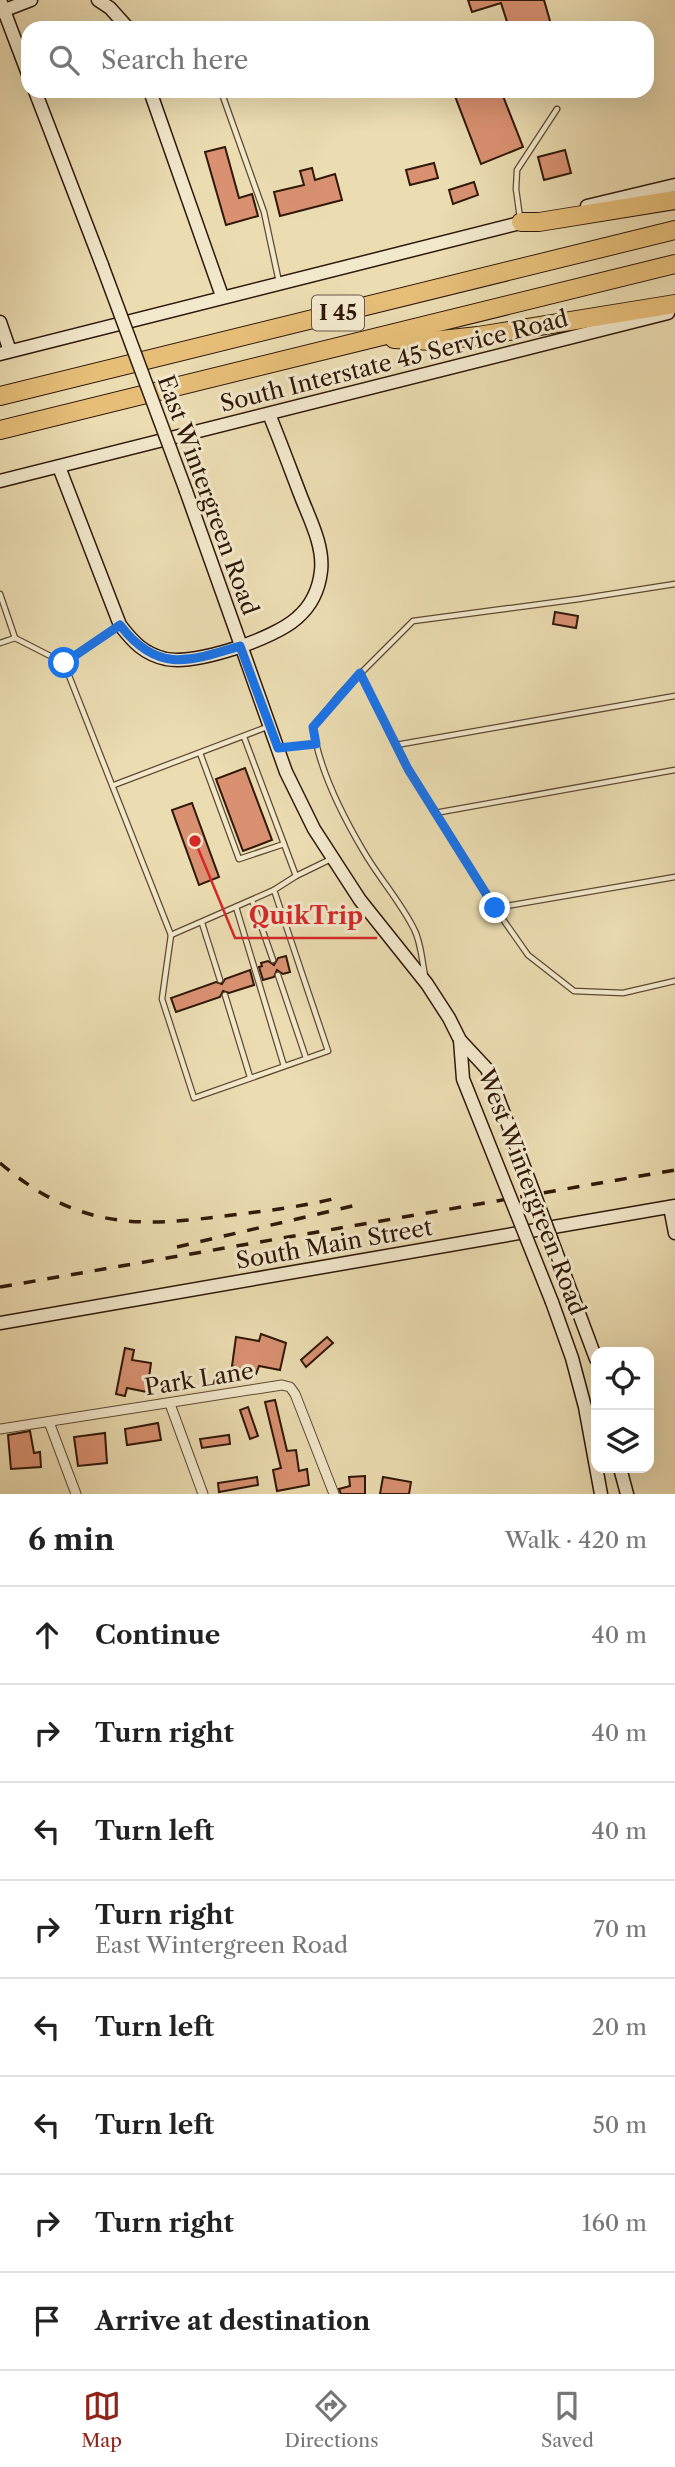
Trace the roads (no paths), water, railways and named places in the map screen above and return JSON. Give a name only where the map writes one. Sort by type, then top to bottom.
[{"type":"highway","points":[[521,222],[539,222],[675,200]]},
{"type":"highway","name":"I 45","points":[[0,396],[675,230]]},
{"type":"highway","name":"I 45","points":[[0,430],[675,264]]},
{"type":"highway","points":[[372,339],[432,341],[675,304]]},
{"type":"main road","points":[[21,57],[1,7],[31,0]]},
{"type":"main road","points":[[98,0],[122,21]]},
{"type":"main road","name":"East Wintergreen Road","points":[[38,98],[297,794],[332,859],[360,900],[427,984],[460,1040]]},
{"type":"main road","points":[[152,98],[222,296]]},
{"type":"main road","points":[[0,322],[5,352],[675,185]]},
{"type":"main road","name":"South Interstate 45 Service Road","points":[[0,481],[675,311]]},
{"type":"main road","points":[[59,467],[120,625],[141,649],[167,659],[183,660],[212,655],[280,630],[298,617],[312,601],[321,569],[316,537],[269,414]]},
{"type":"main road","name":"West Wintergreen Road","points":[[460,1040],[463,1079],[572,1358],[585,1407],[601,1494]]},
{"type":"main road","name":"West Wintergreen Road","points":[[460,1040],[486,1069],[592,1347]]},
{"type":"main road","points":[[672,1206],[675,1234]]},
{"type":"main road","name":"South Main Street","points":[[0,1323],[672,1206]]},
{"type":"main road","points":[[621,1473],[626,1494]]},
{"type":"street","name":"Park Lane","points":[[0,1429],[282,1385],[290,1387],[295,1394],[334,1494]]},
{"type":"street","points":[[170,1404],[203,1494]]},
{"type":"street","points":[[49,1422],[76,1494]]},
{"type":"lane","points":[[223,98],[264,212],[279,283]]},
{"type":"lane","points":[[521,222],[516,189],[517,170],[557,109]]},
{"type":"lane","points":[[427,984],[415,931],[364,853],[341,806],[316,744],[313,727],[360,673],[413,621],[675,584]]},
{"type":"lane","points":[[0,594],[15,638],[64,663],[114,785],[171,935],[162,999],[194,1098],[328,1051],[274,890]]},
{"type":"lane","points":[[64,663],[120,625]]},
{"type":"lane","points":[[0,643],[15,638]]},
{"type":"lane","points":[[360,673],[408,769],[528,956],[573,991],[623,992],[675,981]]},
{"type":"lane","points":[[396,745],[675,696]]},
{"type":"lane","points":[[114,785],[271,726]]},
{"type":"lane","points":[[244,737],[296,876]]},
{"type":"lane","points":[[278,748],[316,744]]},
{"type":"lane","points":[[200,753],[239,859],[284,844]]},
{"type":"lane","points":[[435,813],[675,770]]},
{"type":"lane","points":[[171,935],[253,900],[332,859]]},
{"type":"lane","points":[[495,908],[675,877]]},
{"type":"lane","points":[[253,900],[273,960]]},
{"type":"lane","points":[[236,907],[284,1066]]},
{"type":"lane","points":[[202,923],[220,980]]},
{"type":"lane","points":[[278,975],[306,1058]]},
{"type":"lane","points":[[225,995],[250,1077]]},
{"type":"railway","points":[[0,1163],[28,1185],[56,1201],[109,1219],[166,1222],[333,1199]]},
{"type":"railway","points":[[0,1287],[675,1170]]},
{"type":"railway","points":[[177,1247],[361,1204]]},
{"type":"place","name":"QuikTrip","points":[[195,841]]}]
